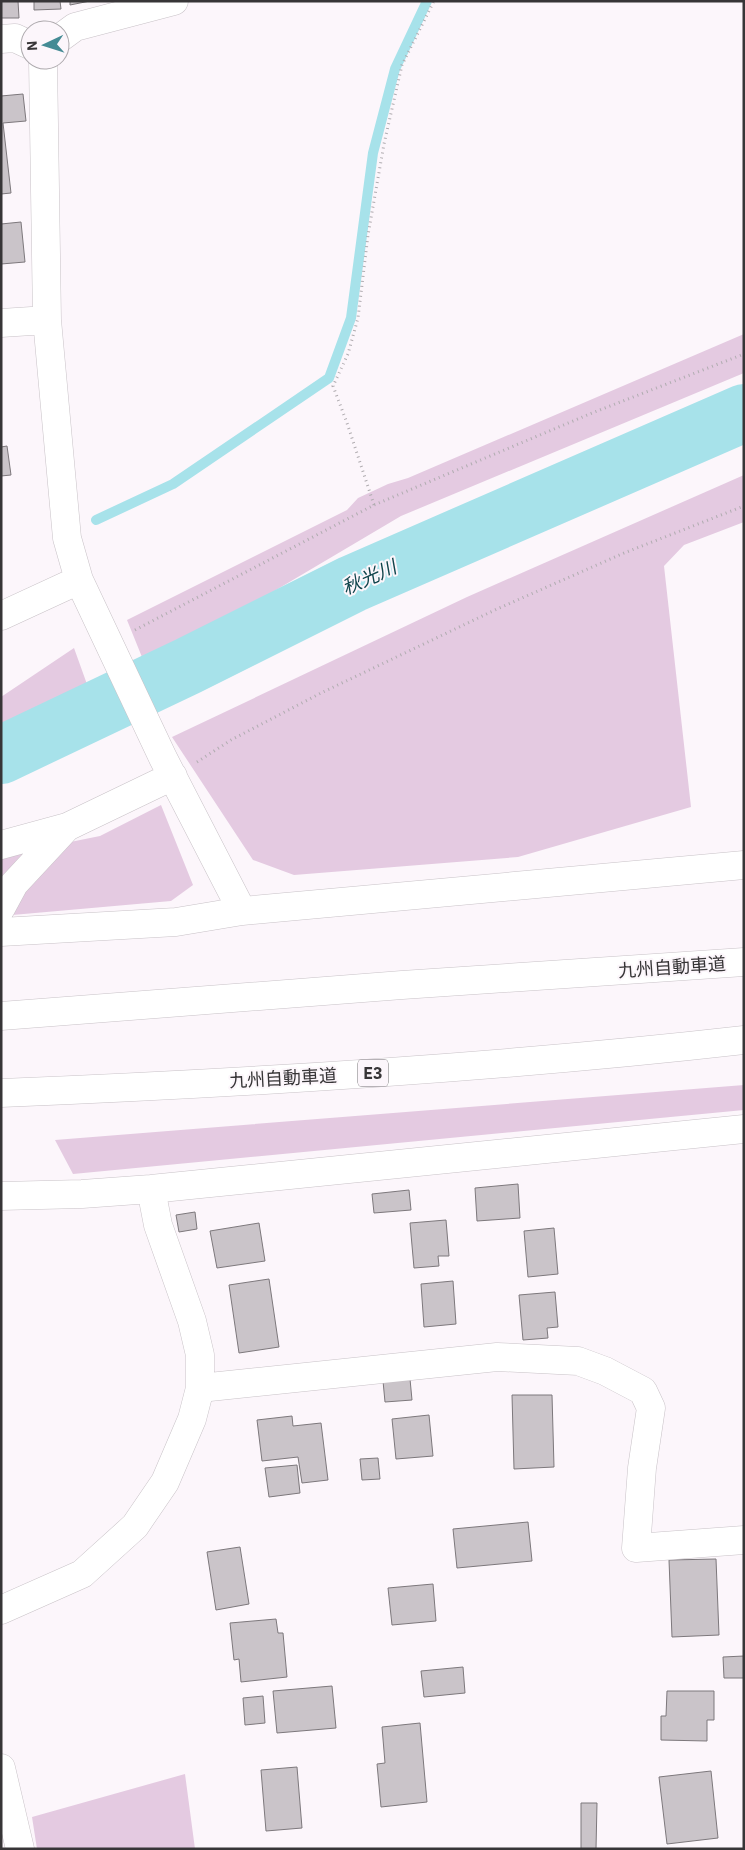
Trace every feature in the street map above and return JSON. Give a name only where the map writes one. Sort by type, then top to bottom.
[{"type":"main road","points":[[70,31],[75,27],[174,1]]},
{"type":"main road","points":[[1,39],[15,38],[20,40]]},
{"type":"main road","points":[[43,70],[47,320],[67,538],[79,580],[168,767],[242,911]]},
{"type":"main road","points":[[1,323],[47,320]]},
{"type":"main road","points":[[1,616],[79,580]]},
{"type":"main road","points":[[1,908],[14,884],[67,828],[168,767]]},
{"type":"main road","points":[[1,846],[67,828]]},
{"type":"main road","points":[[1,932],[176,922],[242,911],[744,865]]},
{"type":"main road","points":[[589,973],[744,948]]},
{"type":"main road","name":"九州自動車道","points":[[1,1016],[402,985],[744,962]]},
{"type":"main road","name":"九州自動車道","points":[[1,1093],[150,1087],[422,1070],[744,1040]]},
{"type":"main road","points":[[1,1196],[82,1194],[151,1189],[744,1128]]},
{"type":"main road","points":[[1,1610],[82,1574],[135,1526],[165,1482],[192,1419],[200,1388],[200,1355],[192,1321],[158,1225],[151,1189]]},
{"type":"main road","points":[[200,1388],[498,1357],[578,1361],[605,1371],[643,1390],[651,1408],[642,1468],[636,1548],[744,1540]]},
{"type":"main road","points":[[1,1768],[20,1849]]},
{"type":"path","points":[[374,505],[347,422],[333,386],[348,354],[358,318],[368,235],[384,144],[402,65],[434,1]]},
{"type":"path","points":[[113,650],[374,505],[592,413],[744,354]]},
{"type":"path","points":[[168,767],[232,740],[305,701],[497,609],[624,553],[744,506]]},
{"type":"shaded area","points":[[744,334],[744,373],[401,516],[146,667],[127,620],[347,510],[358,498],[388,484],[408,478]]},
{"type":"shaded area","points":[[744,475],[744,522],[684,545],[664,566],[691,807],[518,857],[294,875],[253,860],[172,737],[467,597]]},
{"type":"shaded area","points":[[74,648],[88,687],[1,728],[1,697]]},
{"type":"shaded area","points":[[161,805],[193,885],[171,901],[1,916],[1,857],[100,836]]},
{"type":"shaded area","points":[[744,1085],[744,1110],[73,1174],[55,1140]]},
{"type":"shaded area","points":[[185,1774],[195,1849],[37,1849],[32,1817]]},
{"type":"building","points":[[1,1],[18,1],[19,18],[1,18]]},
{"type":"building","points":[[34,1],[60,1],[61,9],[34,10]]},
{"type":"building","points":[[70,1],[90,1],[70,5]]},
{"type":"building","points":[[23,94],[26,121],[3,123],[11,193],[1,194],[1,96]]},
{"type":"building","points":[[21,222],[25,262],[1,264],[1,224]]},
{"type":"building","points":[[7,446],[11,475],[1,476],[1,447]]},
{"type":"building","points":[[518,1184],[520,1218],[477,1221],[475,1188]]},
{"type":"building","points":[[409,1190],[411,1210],[374,1213],[372,1194]]},
{"type":"building","points":[[195,1212],[197,1229],[179,1232],[176,1215]]},
{"type":"building","points":[[446,1220],[449,1256],[438,1256],[439,1266],[414,1268],[410,1223]]},
{"type":"building","points":[[259,1223],[265,1261],[217,1268],[210,1231]]},
{"type":"building","points":[[554,1228],[558,1274],[528,1277],[524,1231]]},
{"type":"building","points":[[269,1279],[279,1347],[239,1353],[229,1285]]},
{"type":"building","points":[[453,1281],[456,1324],[424,1327],[421,1284]]},
{"type":"building","points":[[555,1292],[558,1327],[547,1328],[548,1338],[523,1340],[519,1295]]},
{"type":"building","points":[[410,1379],[412,1400],[385,1402],[383,1381]]},
{"type":"building","points":[[512,1395],[552,1395],[554,1467],[514,1469]]},
{"type":"building","points":[[429,1415],[433,1456],[396,1459],[392,1419]]},
{"type":"building","points":[[292,1416],[293,1426],[321,1423],[328,1480],[302,1483],[298,1457],[262,1461],[257,1420]]},
{"type":"building","points":[[378,1458],[380,1479],[362,1480],[360,1459]]},
{"type":"building","points":[[297,1465],[300,1493],[269,1497],[265,1468]]},
{"type":"building","points":[[528,1522],[532,1561],[457,1568],[453,1529]]},
{"type":"building","points":[[240,1547],[249,1604],[216,1610],[207,1552]]},
{"type":"building","points":[[716,1559],[719,1635],[672,1637],[669,1560]]},
{"type":"building","points":[[433,1584],[436,1621],[392,1625],[388,1588]]},
{"type":"building","points":[[276,1619],[278,1633],[283,1633],[287,1677],[241,1682],[239,1659],[234,1660],[230,1623]]},
{"type":"building","points":[[744,1656],[744,1678],[724,1678],[723,1657]]},
{"type":"building","points":[[463,1667],[465,1693],[424,1697],[421,1671]]},
{"type":"building","points":[[332,1686],[336,1728],[277,1733],[273,1691]]},
{"type":"building","points":[[667,1691],[714,1691],[714,1720],[707,1720],[707,1741],[661,1740],[661,1716],[666,1716]]},
{"type":"building","points":[[263,1696],[265,1723],[245,1725],[243,1698]]},
{"type":"building","points":[[420,1723],[427,1802],[381,1807],[377,1764],[385,1763],[382,1727]]},
{"type":"building","points":[[297,1767],[302,1828],[266,1831],[261,1770]]},
{"type":"building","points":[[711,1771],[718,1838],[667,1844],[659,1777]]},
{"type":"building","points":[[581,1803],[597,1803],[596,1849],[581,1849]]},
{"type":"waterway","points":[[96,520],[173,484],[329,378],[351,318],[373,153],[395,69],[427,1]]},
{"type":"waterway","name":"秋光川","points":[[1,755],[188,666],[352,584],[744,413]]}]
